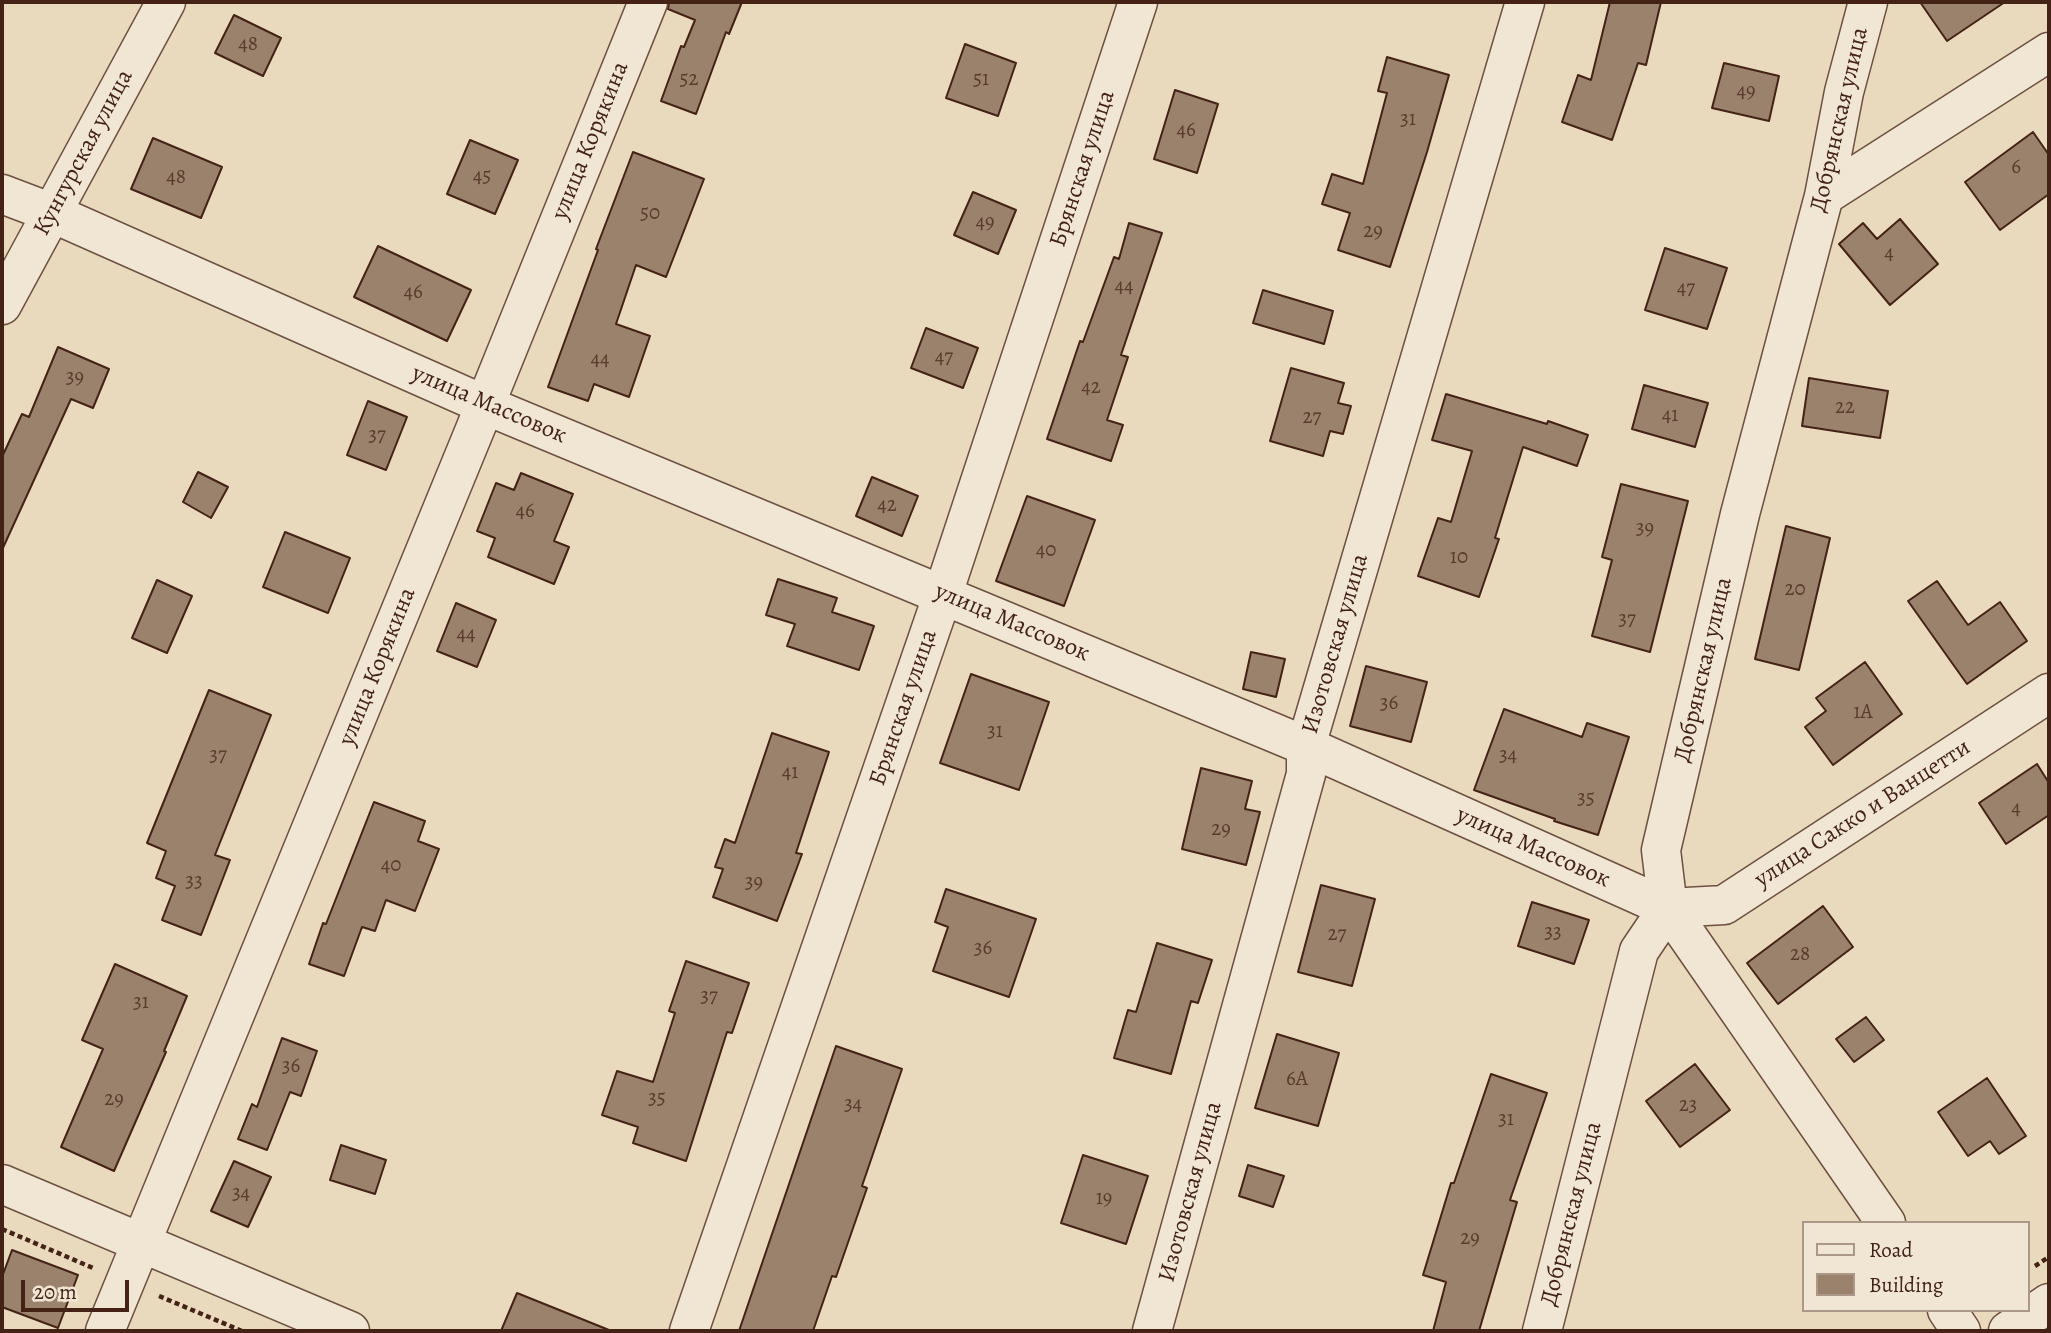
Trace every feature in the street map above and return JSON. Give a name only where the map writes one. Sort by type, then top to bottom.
[{"type":"street","name":"Кунгурская улица","points":[[2,304],[166,2]]},
{"type":"street","name":"улица Корякина","points":[[105,1331],[648,2]]},
{"type":"street","name":"Брянская улица","points":[[689,1331],[943,594],[1138,2]]},
{"type":"street","name":"Изотовская улица","points":[[1152,1331],[1306,775],[1306,746],[1525,2]]},
{"type":"street","name":"Добрянская улица","points":[[1542,1331],[1639,951],[1668,908],[1661,850],[1740,514],[1824,196],[1844,92],[1868,2]]},
{"type":"street","points":[[1824,196],[2049,52]]},
{"type":"street","name":"улица Массовок","points":[[2,194],[52,213],[485,405],[1306,746],[1668,908]]},
{"type":"street","name":"улица Сакко и Ванцетти","points":[[1668,908],[1724,905],[2049,693]]},
{"type":"street","points":[[1668,908],[1885,1221]]},
{"type":"street","points":[[2,1184],[350,1331]]},
{"type":"street","points":[[2008,1331],[2049,1303]]},
{"type":"street","points":[[1948,1312],[1961,1331]]},
{"type":"path","points":[[2030,1270],[2049,1257]]},
{"type":"building","points":[[669,2],[742,2],[729,34],[726,32],[696,114],[661,101],[681,46],[684,47],[695,20],[668,9]]},
{"type":"building","points":[[1610,2],[1661,2],[1646,65],[1638,63],[1612,140],[1562,122],[1578,75],[1591,80]]},
{"type":"building","points":[[1920,2],[2005,2],[1947,41]]},
{"type":"building","points":[[234,15],[281,38],[263,76],[215,53]]},
{"type":"building","points":[[965,44],[1016,63],[998,116],[946,98]]},
{"type":"building","points":[[1387,57],[1449,75],[1390,267],[1338,250],[1350,213],[1322,204],[1332,174],[1363,184],[1387,93],[1378,91]]},
{"type":"building","points":[[1724,63],[1779,76],[1769,121],[1712,108]]},
{"type":"building","points":[[1175,90],[1218,104],[1197,173],[1154,159]]},
{"type":"building","points":[[2033,132],[2049,155],[2049,194],[2000,230],[1965,182]]},
{"type":"building","points":[[153,138],[222,167],[201,218],[131,189]]},
{"type":"building","points":[[470,140],[518,160],[495,214],[447,194]]},
{"type":"building","points":[[633,152],[704,179],[666,277],[636,265],[616,324],[650,336],[629,397],[594,384],[588,401],[548,387]]},
{"type":"building","points":[[973,192],[1016,210],[998,254],[954,235]]},
{"type":"building","points":[[1900,219],[1938,264],[1890,305],[1839,244],[1863,223],[1877,239]]},
{"type":"building","points":[[1129,223],[1162,233],[1121,355],[1128,357],[1107,420],[1123,425],[1111,461],[1047,439],[1080,341],[1083,342],[1114,257],[1119,259]]},
{"type":"building","points":[[378,246],[471,290],[447,341],[354,297]]},
{"type":"building","points":[[1665,248],[1727,268],[1707,329],[1645,310]]},
{"type":"building","points":[[1263,290],[1333,311],[1324,344],[1253,323]]},
{"type":"building","points":[[926,328],[978,348],[963,388],[911,368]]},
{"type":"building","points":[[58,347],[109,369],[93,408],[71,399],[2,550],[2,457],[22,414],[29,417]]},
{"type":"building","points":[[1291,368],[1344,383],[1338,403],[1351,406],[1343,434],[1330,431],[1323,456],[1270,441]]},
{"type":"building","points":[[1809,378],[1888,391],[1880,438],[1802,426]]},
{"type":"building","points":[[1644,385],[1708,403],[1695,447],[1632,429]]},
{"type":"building","points":[[1446,394],[1547,424],[1548,421],[1588,435],[1577,466],[1523,447],[1495,538],[1499,539],[1479,597],[1418,576],[1438,518],[1451,522],[1472,451],[1432,440]]},
{"type":"building","points":[[368,401],[407,417],[386,470],[347,455]]},
{"type":"building","points":[[198,472],[228,487],[211,518],[183,502]]},
{"type":"building","points":[[521,473],[573,494],[554,541],[569,547],[554,584],[488,557],[495,538],[477,531],[496,483],[514,490]]},
{"type":"building","points":[[872,477],[918,496],[902,536],[856,516]]},
{"type":"building","points":[[1621,484],[1688,501],[1650,652],[1592,636],[1612,560],[1602,557]]},
{"type":"building","points":[[1027,496],[1095,520],[1064,606],[996,581]]},
{"type":"building","points":[[1786,526],[1830,538],[1799,670],[1755,659]]},
{"type":"building","points":[[285,532],[350,558],[328,613],[263,587]]},
{"type":"building","points":[[778,579],[837,598],[832,612],[874,626],[859,670],[787,646],[795,624],[766,615]]},
{"type":"building","points":[[157,580],[192,596],[167,653],[132,638]]},
{"type":"building","points":[[1937,581],[1968,625],[2000,602],[2027,641],[1967,684],[1908,601]]},
{"type":"building","points":[[456,603],[496,620],[477,667],[437,651]]},
{"type":"building","points":[[1251,652],[1285,659],[1276,697],[1243,689]]},
{"type":"building","points":[[1865,662],[1902,714],[1833,765],[1805,727],[1826,711],[1816,698]]},
{"type":"building","points":[[1366,666],[1427,682],[1411,742],[1350,726]]},
{"type":"building","points":[[971,674],[1049,702],[1019,790],[940,763]]},
{"type":"building","points":[[209,690],[271,715],[215,855],[230,860],[201,935],[162,920],[175,886],[156,878],[166,851],[147,843]]},
{"type":"building","points":[[1504,709],[1582,737],[1587,723],[1629,737],[1598,835],[1474,790]]},
{"type":"building","points":[[772,733],[829,752],[796,853],[802,854],[777,921],[713,897],[723,869],[715,867],[725,839],[735,843]]},
{"type":"building","points":[[2037,764],[2049,783],[2049,815],[2006,844],[1979,803]]},
{"type":"building","points":[[1201,768],[1252,781],[1245,809],[1260,812],[1246,865],[1182,849]]},
{"type":"building","points":[[374,802],[425,821],[418,841],[439,849],[415,911],[386,900],[375,931],[362,927],[344,976],[309,964],[323,923],[326,924]]},
{"type":"building","points":[[1321,885],[1375,899],[1352,986],[1298,972]]},
{"type":"building","points":[[946,889],[1036,919],[1009,997],[933,971],[948,927],[935,922]]},
{"type":"building","points":[[1532,902],[1589,920],[1574,964],[1518,946]]},
{"type":"building","points":[[1823,906],[1853,947],[1778,1004],[1747,963]]},
{"type":"building","points":[[1157,943],[1212,960],[1198,1003],[1191,1001],[1171,1074],[1114,1058],[1128,1010],[1136,1012]]},
{"type":"building","points":[[686,961],[749,983],[732,1033],[727,1032],[686,1161],[633,1143],[638,1127],[602,1115],[617,1071],[653,1082],[675,1013],[669,1011]]},
{"type":"building","points":[[115,964],[187,996],[164,1051],[166,1052],[114,1171],[61,1147],[103,1049],[82,1040]]},
{"type":"building","points":[[1866,1017],[1884,1040],[1854,1062],[1836,1039]]},
{"type":"building","points":[[1277,1034],[1339,1053],[1318,1126],[1255,1108]]},
{"type":"building","points":[[282,1038],[317,1051],[301,1096],[290,1092],[267,1150],[238,1139],[252,1104],[257,1107]]},
{"type":"building","points":[[836,1046],[902,1069],[862,1186],[867,1188],[836,1277],[832,1276],[813,1331],[739,1331]]},
{"type":"building","points":[[1695,1064],[1730,1110],[1680,1147],[1646,1101]]},
{"type":"building","points":[[1491,1074],[1547,1093],[1510,1200],[1517,1202],[1479,1331],[1433,1331],[1446,1282],[1423,1275],[1451,1183],[1454,1183]]},
{"type":"building","points":[[1987,1078],[2026,1136],[1999,1154],[1990,1141],[1968,1156],[1938,1112]]},
{"type":"building","points":[[341,1145],[386,1160],[375,1194],[330,1180]]},
{"type":"building","points":[[1083,1155],[1148,1176],[1126,1244],[1061,1223]]},
{"type":"building","points":[[234,1161],[271,1177],[248,1227],[211,1211]]},
{"type":"building","points":[[1248,1165],[1284,1176],[1273,1207],[1239,1196]]},
{"type":"building","points":[[12,1250],[78,1275],[58,1328],[2,1307],[2,1277]]},
{"type":"building","points":[[517,1293],[609,1330],[501,1331]]}]
